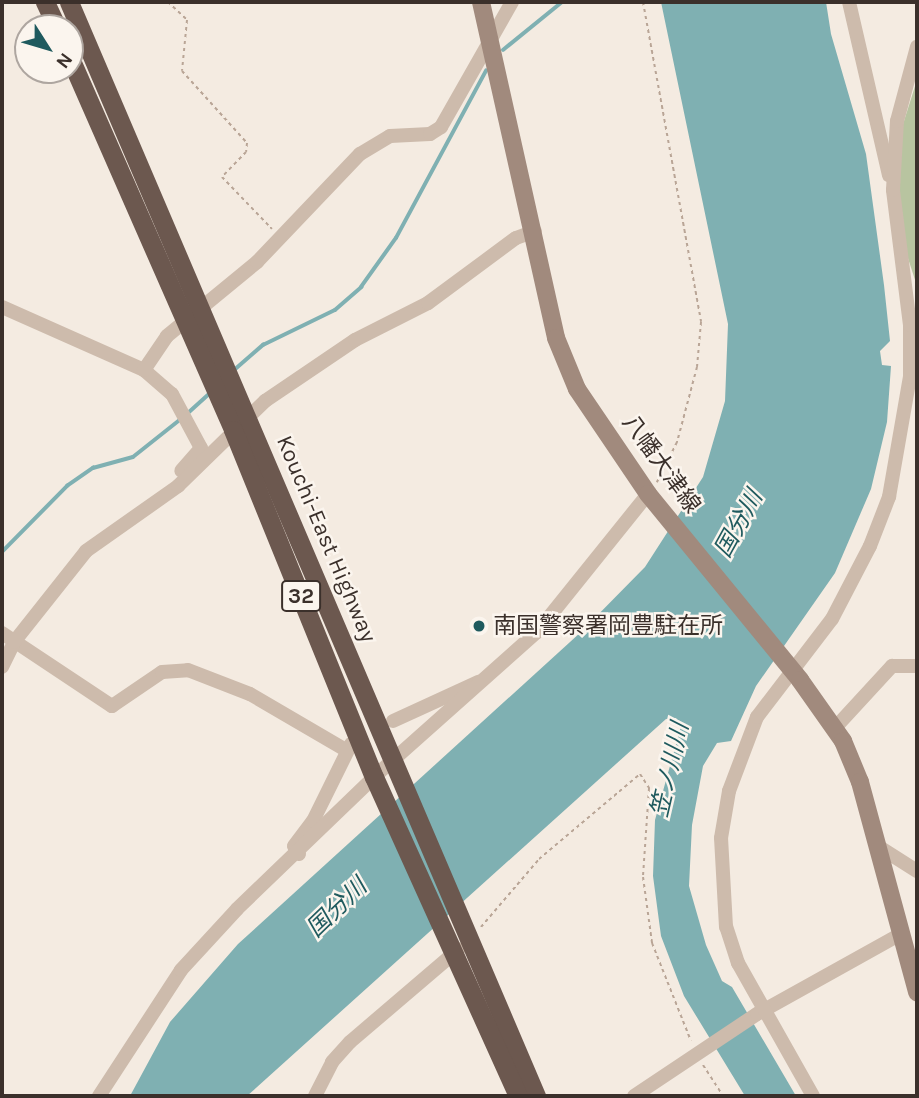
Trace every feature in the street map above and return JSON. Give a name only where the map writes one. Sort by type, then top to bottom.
[{"type":"highway","name":"Kouchi-East Highway","points":[[69,2],[200,306],[215,365]]},
{"type":"highway","name":"Kouchi-East Highway","points":[[81,84],[184,320],[215,365],[231,400],[233,430],[377,782],[460,940],[536,1096]]},
{"type":"highway","name":"Kouchi-East Highway","points":[[231,400],[249,416],[395,766],[518,1096]]},
{"type":"main road","name":"八幡大津線","points":[[481,2],[535,230],[556,338],[578,389],[650,496],[792,671],[834,729],[860,782],[917,992]]},
{"type":"street","points":[[144,370],[167,336],[200,306],[257,262],[366,150],[399,134],[437,131],[512,2]]},
{"type":"street","points":[[813,1096],[760,1012],[726,928],[721,838],[742,751],[757,717],[832,619],[870,546],[899,449],[910,377],[910,325],[893,190],[849,2]]},
{"type":"street","points":[[893,190],[897,121],[917,47]]},
{"type":"street","points":[[2,667],[15,642],[86,551],[177,486],[249,416],[355,340],[428,303],[516,238],[535,230]]},
{"type":"street","points":[[2,307],[144,370],[172,394],[200,442],[199,451],[180,472],[177,486]]},
{"type":"street","points":[[99,1096],[181,971],[237,909],[395,766],[537,632],[590,572],[650,496]]},
{"type":"street","points":[[2,633],[111,706],[162,672],[188,670],[250,694],[349,747],[313,821],[294,846],[299,854]]},
{"type":"street","points":[[834,729],[892,666],[917,666]]},
{"type":"street","points":[[393,721],[442,695],[486,680]]},
{"type":"street","points":[[876,845],[917,871]]},
{"type":"street","points":[[634,1096],[760,1012],[901,934]]},
{"type":"street","points":[[303,1096],[332,1062],[393,1001],[460,940]]},
{"type":"street","points":[[315,1096],[332,1062]]},
{"type":"path","points":[[168,2],[187,20],[182,71],[247,143],[246,152],[222,177],[280,238]]},
{"type":"path","points":[[643,2],[701,322],[697,367],[677,442],[664,474],[650,496]]},
{"type":"path","points":[[460,940],[539,859],[640,774],[646,777],[649,788],[643,877],[652,943],[698,1053],[723,1096]]},
{"type":"green space","points":[[917,80],[917,286],[905,249],[895,169],[897,143]]},
{"type":"water","points":[[661,2],[826,2],[831,34],[866,154],[884,285],[890,341],[880,351],[882,365],[891,366],[887,422],[871,489],[835,573],[756,686],[731,741],[717,743],[703,766],[692,825],[689,886],[706,945],[722,981],[732,987],[796,1096],[745,1096],[684,996],[661,936],[653,876],[655,820],[681,726],[676,718],[666,719],[247,1096],[130,1096],[170,1022],[238,944],[581,632],[645,567],[703,477],[725,401],[728,324]]},
{"type":"waterway","points":[[503,50],[562,2]]},
{"type":"waterway","points":[[233,371],[263,345],[335,310],[361,287],[396,238],[486,71]]},
{"type":"waterway","points":[[188,413],[210,393]]},
{"type":"waterway","points":[[2,552],[67,486],[93,468],[133,457],[181,419]]},
{"type":"place","name":"南国警察署岡豊駐在所","points":[[479,626]]},
{"type":"water label","name":"国分川","points":[[739,524]]},
{"type":"water label","name":"笠ノ川川","points":[[670,770]]},
{"type":"water label","name":"国分川","points":[[337,908]]}]
